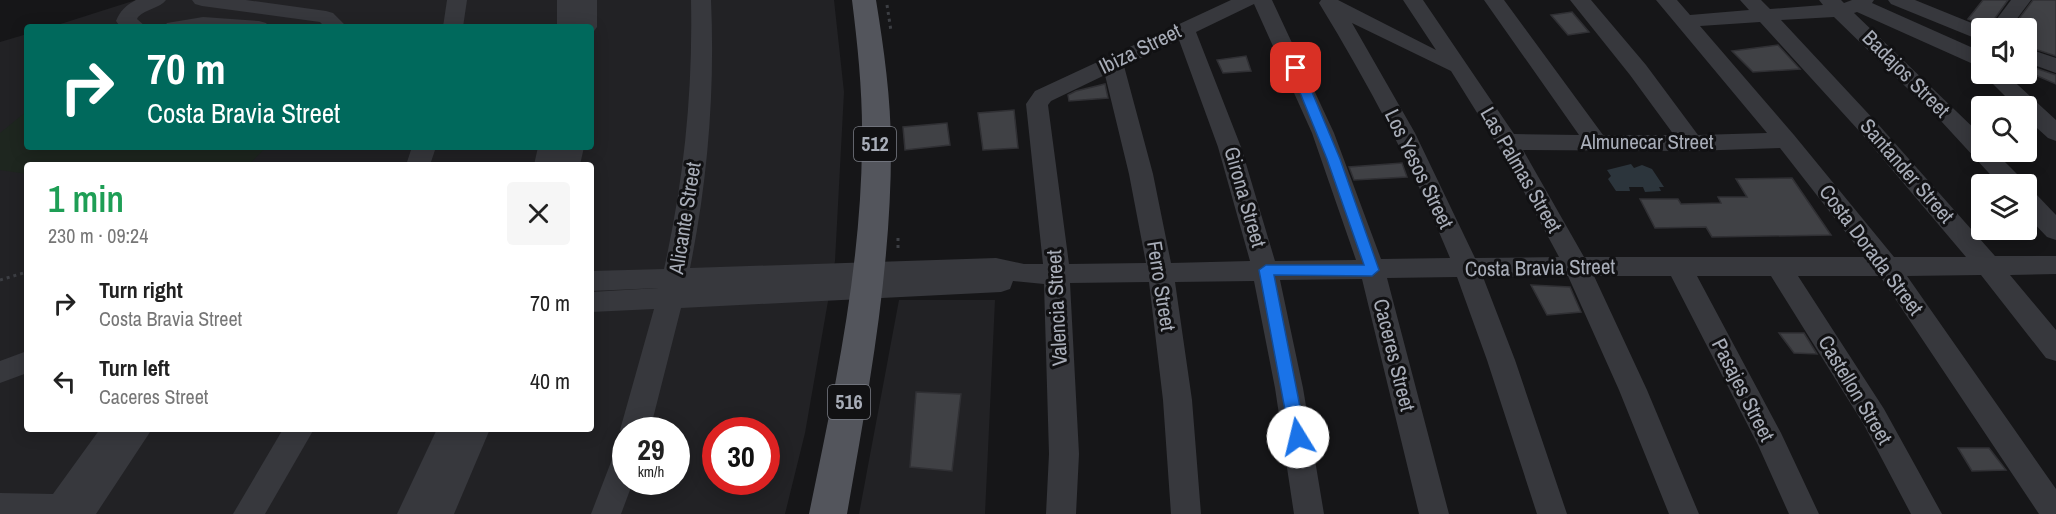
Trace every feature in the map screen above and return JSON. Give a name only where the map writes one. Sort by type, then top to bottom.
[{"type":"main road","name":"512","points":[[864,0],[874,75],[876,154],[867,279]]},
{"type":"main road","name":"516","points":[[828,514],[850,398],[867,279]]},
{"type":"street","points":[[131,24],[126,21],[133,10],[156,0]]},
{"type":"street","points":[[453,24],[457,0]]},
{"type":"street","points":[[567,0],[567,24]]},
{"type":"street","points":[[587,0],[587,24]]},
{"type":"street","name":"Alicante Street","points":[[638,417],[673,288],[691,193],[704,37],[701,0]]},
{"type":"street","name":"Ibiza Street","points":[[1037,104],[1043,96],[1246,0]]},
{"type":"street","name":"Caceres Street","points":[[1262,0],[1300,78],[1333,159],[1372,270],[1434,514]]},
{"type":"street","name":"Las Palmas Street","points":[[1413,0],[1508,142],[1577,266],[1642,409],[1684,514]]},
{"type":"street","points":[[1494,0],[1597,143]]},
{"type":"street","points":[[1580,0],[1638,70],[1692,143]]},
{"type":"street","name":"Costa Dorada Street","points":[[1666,0],[1687,21],[1786,140],[1887,267],[2056,514]]},
{"type":"street","points":[[1898,0],[1971,30]]},
{"type":"street","points":[[2008,18],[2021,0]]},
{"type":"street","points":[[183,24],[211,1],[326,17],[334,24]]},
{"type":"street","points":[[1327,2],[1426,53],[1459,67]]},
{"type":"street","name":"Los Yesos Street","points":[[1327,2],[1361,54],[1401,129],[1467,268],[1552,514]]},
{"type":"street","points":[[1687,21],[1757,8],[1848,4],[1971,54]]},
{"type":"street","name":"Badajos Street","points":[[1848,4],[1971,139]]},
{"type":"street","name":"Santander Street","points":[[1757,8],[1880,138],[1989,266],[2056,350]]},
{"type":"street","points":[[209,24],[232,24]]},
{"type":"street","name":"Girona Street","points":[[1184,28],[1209,84],[1238,165],[1266,270],[1296,418],[1309,514]]},
{"type":"street","points":[[2037,58],[2056,66]]},
{"type":"street","name":"Ferro Street","points":[[1112,63],[1146,193],[1160,271],[1182,432],[1186,514]]},
{"type":"street","points":[[2005,84],[2056,133]]},
{"type":"street","name":"Valencia Street","points":[[1037,104],[1057,274],[1064,454],[1061,514]]},
{"type":"street","name":"Almunecar Street","points":[[1508,142],[1692,143],[1786,140]]},
{"type":"street","name":"Badajos Street","points":[[1992,162],[2004,174]]},
{"type":"street","points":[[2037,211],[2056,231]]},
{"type":"street","name":"Costa Bravia Street","points":[[673,288],[821,292],[867,279],[996,284],[1024,274],[1160,271],[1577,266],[2056,265]]},
{"type":"street","name":"Pasajes Street","points":[[1679,267],[1771,442],[1804,514]]},
{"type":"street","name":"Castellon Street","points":[[1779,267],[1874,417],[1927,514]]},
{"type":"street","points":[[594,281],[673,288]]},
{"type":"street","points":[[594,301],[673,288]]},
{"type":"street","points":[[0,356],[24,348]]},
{"type":"street","points":[[0,372],[24,363]]},
{"type":"street","points":[[70,511],[114,432]]},
{"type":"street","points":[[70,511],[135,432]]},
{"type":"street","points":[[248,514],[297,432]]},
{"type":"street","points":[[412,514],[451,432]]},
{"type":"street","points":[[439,514],[475,432]]},
{"type":"street","points":[[606,514],[613,495]]},
{"type":"street","points":[[0,506],[70,511]]},
{"type":"path","points":[[0,280],[24,273]]},
{"type":"shaded area","points":[[136,0],[834,0],[844,92],[835,261],[805,433],[785,514],[0,514],[0,42],[24,35],[24,150],[594,150],[594,24],[60,24]]},
{"type":"shaded area","points":[[24,113],[24,150],[263,150],[252,162],[24,162],[24,174],[0,170],[0,133]]},
{"type":"shaded area","points":[[1631,164],[1634,168],[1642,165],[1652,169],[1664,187],[1659,187],[1661,191],[1645,192],[1643,187],[1629,187],[1630,191],[1616,191],[1608,179],[1611,176],[1607,170]]},
{"type":"shaded area","points":[[899,300],[995,300],[985,514],[859,514]]},
{"type":"building","points":[[1983,0],[2008,0],[1995,18],[1968,19]]},
{"type":"building","points":[[2033,0],[2056,0],[2056,56],[2037,50],[2037,18],[2020,18]]},
{"type":"building","points":[[1572,12],[1589,32],[1568,35],[1551,15]]},
{"type":"building","points":[[1778,45],[1800,69],[1753,72],[1732,51]]},
{"type":"building","points":[[1246,56],[1251,71],[1223,73],[1217,60]]},
{"type":"building","points":[[2037,69],[2056,75],[2056,84],[2037,76]]},
{"type":"building","points":[[1105,84],[1108,98],[1069,101],[1068,95],[1076,91]]},
{"type":"building","points":[[1014,110],[1018,148],[983,150],[978,113]]},
{"type":"building","points":[[947,123],[950,145],[905,150],[903,127]]},
{"type":"building","points":[[1402,163],[1407,177],[1354,180],[1349,167]]},
{"type":"building","points":[[1792,178],[1831,235],[1712,237],[1706,227],[1655,228],[1640,199],[1678,199],[1681,204],[1721,203],[1718,197],[1747,197],[1736,179]]},
{"type":"building","points":[[1531,285],[1570,287],[1581,312],[1547,315]]},
{"type":"building","points":[[1779,333],[1804,333],[1817,354],[1794,353]]},
{"type":"building","points":[[916,392],[961,394],[952,471],[910,467]]},
{"type":"building","points":[[1958,448],[1989,448],[2006,470],[1972,471]]},
{"type":"route","points":[[1296,68],[1333,159],[1372,270],[1266,270],[1298,437]]}]
